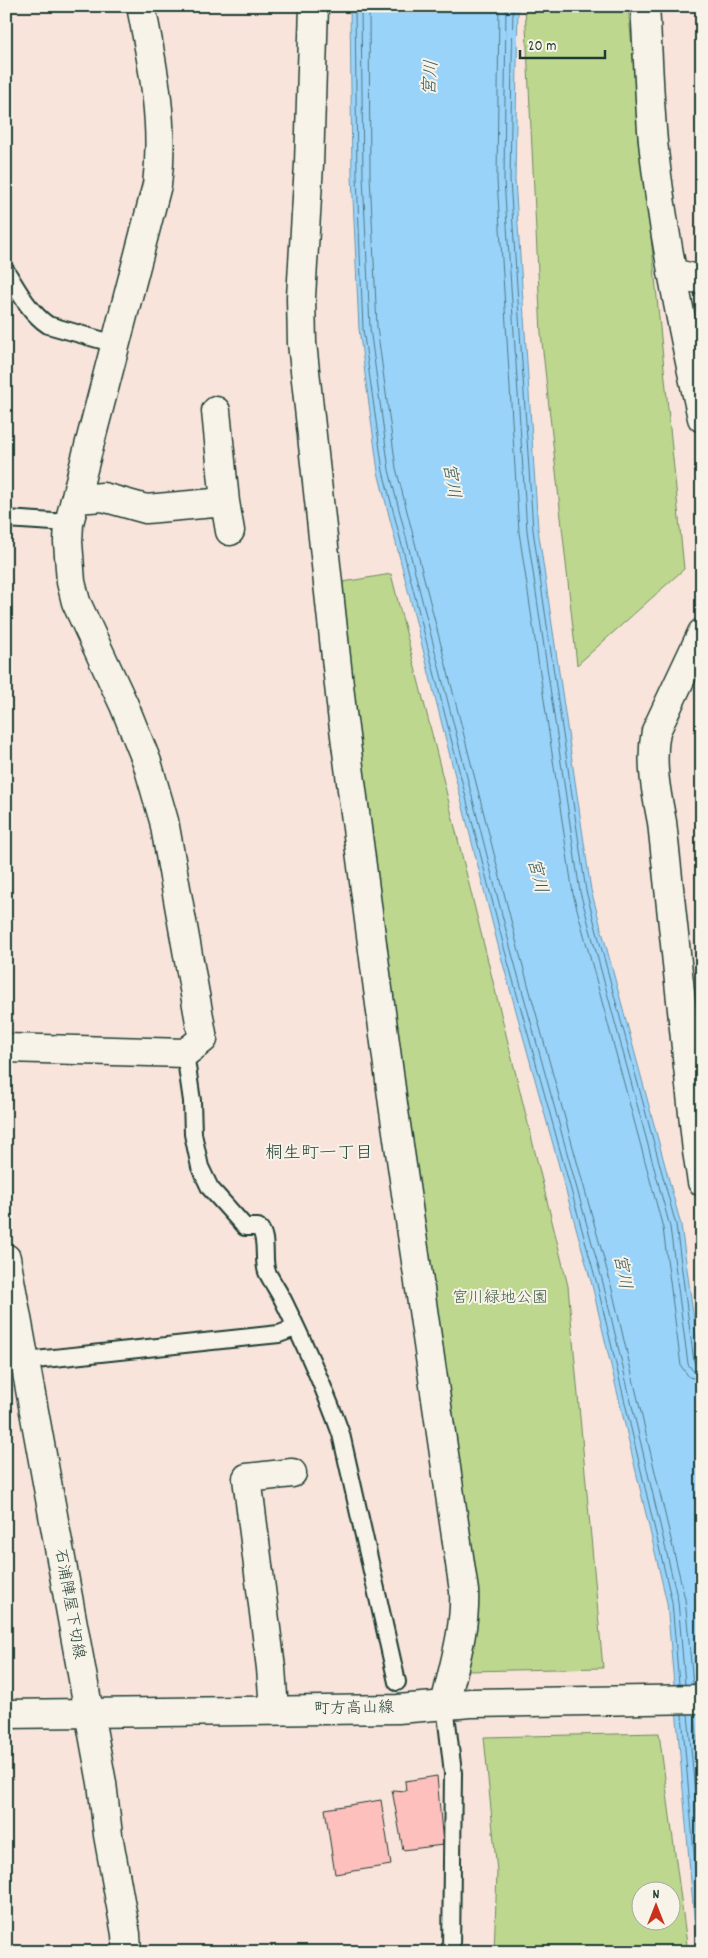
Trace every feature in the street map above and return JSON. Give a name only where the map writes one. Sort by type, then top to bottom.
[{"type":"street","points":[[6,1048],[184,1053],[203,1039],[164,821],[147,762],[137,737],[76,602],[71,582],[68,542],[72,511],[156,192],[160,162],[160,139],[155,73],[141,6]]},
{"type":"street","points":[[314,6],[301,330],[342,713],[393,1104],[464,1591],[465,1608],[458,1704]]},
{"type":"street","points":[[645,6],[653,141],[663,221],[677,302],[702,418]]},
{"type":"street","points":[[672,273],[702,280]]},
{"type":"street","points":[[216,411],[225,502],[230,531]]},
{"type":"street","points":[[72,511],[103,497],[146,509],[225,502]]},
{"type":"street","points":[[702,633],[656,731],[652,761],[662,822],[697,1116],[702,1182]]},
{"type":"street","name":"石浦陣屋下切線","points":[[6,1258],[16,1361],[88,1713],[126,1934],[127,1952]]},
{"type":"street","points":[[274,1710],[271,1668],[247,1478],[292,1473]]},
{"type":"street","name":"町方高山線","points":[[6,1714],[398,1709],[458,1704],[702,1699]]},
{"type":"lane","points":[[6,270],[34,313],[48,325],[115,344]]},
{"type":"lane","points":[[6,519],[72,511]]},
{"type":"lane","points":[[184,1053],[192,1101],[192,1134],[200,1167],[210,1188],[245,1228],[261,1229],[263,1234],[264,1261],[267,1271],[330,1403],[341,1434],[397,1682]]},
{"type":"lane","points":[[16,1361],[279,1334],[295,1328]]},
{"type":"lane","points":[[451,1952],[453,1773],[458,1704]]},
{"type":"green space","points":[[525,6],[628,6],[684,569],[577,665],[541,333]]},
{"type":"green space","name":"宮川緑地公園","points":[[391,574],[568,1286],[603,1668],[468,1671],[468,1629],[337,583]]},
{"type":"green space","points":[[659,1733],[678,1880],[630,1880],[630,1930],[680,1930],[680,1892],[688,1952],[494,1952],[497,1872],[484,1737]]},
{"type":"water","name":"宮川","points":[[350,6],[518,6],[515,180],[538,529],[591,890],[681,1225],[702,1379],[702,1952],[697,1952],[667,1603],[592,1285],[500,953],[378,472],[359,329],[352,176]]},
{"type":"building","points":[[437,1776],[443,1845],[403,1850],[392,1790],[406,1791],[405,1781]]},
{"type":"building","points":[[381,1800],[391,1865],[335,1874],[325,1809]]},
{"type":"district","name":"桐生町一丁目","points":[[319,1154]]}]
